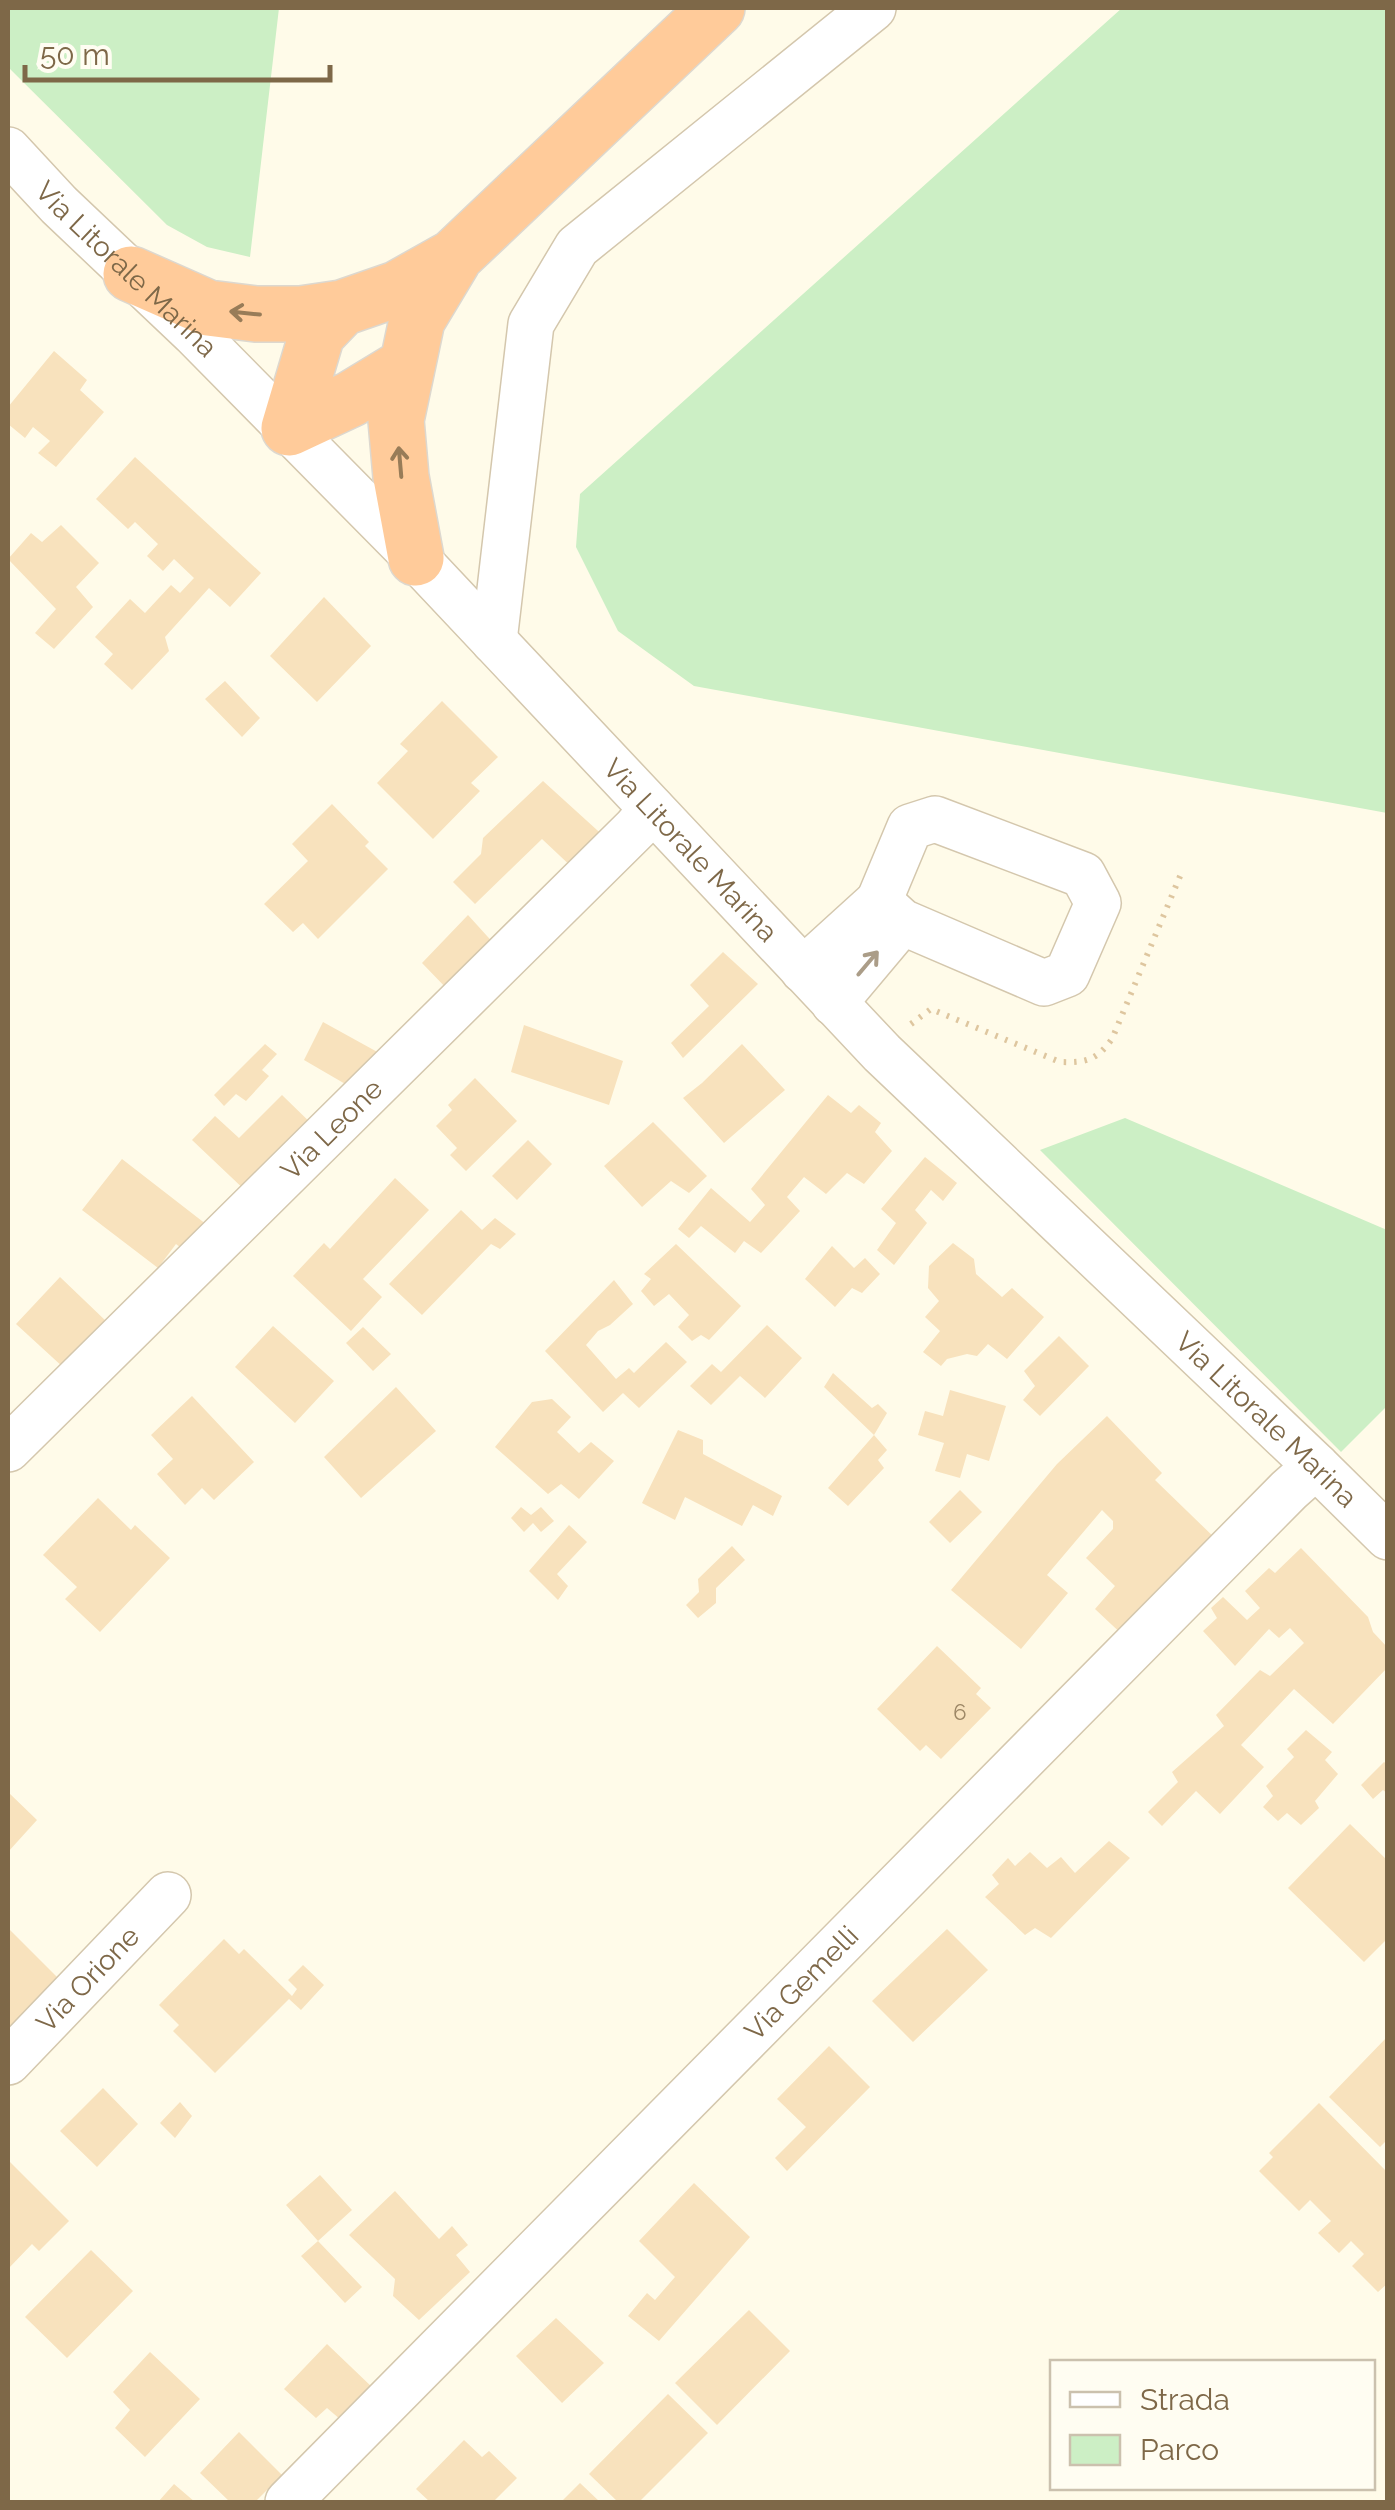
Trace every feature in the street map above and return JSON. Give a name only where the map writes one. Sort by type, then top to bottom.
[{"type":"highway","points":[[131,274],[208,308],[256,314],[301,314],[342,308],[397,290],[454,258],[717,8]]},
{"type":"highway","points":[[416,558],[401,478],[396,420],[417,320],[454,258]]},
{"type":"highway","points":[[288,428],[316,334],[342,308]]},
{"type":"highway","points":[[288,428],[351,399],[407,365]]},
{"type":"street","points":[[494,641],[531,324],[577,246],[873,8]]},
{"type":"street","name":"Via Litorale Marina","points":[[8,150],[59,206],[416,558],[882,1053],[1388,1538]]},
{"type":"street","name":"Via Leone","points":[[8,1448],[652,809]]},
{"type":"street","points":[[804,970],[890,912],[834,1002]]},
{"type":"street","name":"Via Gemelli","points":[[288,2502],[1316,1466]]},
{"type":"street","name":"Via Orione","points":[[8,2062],[168,1894]]},
{"type":"green space","points":[[8,8],[279,8],[250,257],[207,247],[167,225],[8,67]]},
{"type":"green space","points":[[1122,8],[1387,8],[1387,813],[694,686],[618,631],[576,547],[580,494]]},
{"type":"green space","points":[[1125,1118],[1387,1230],[1387,1406],[1341,1452],[1040,1150]]},
{"type":"building","points":[[54,351],[87,380],[80,390],[104,412],[56,467],[38,453],[50,441],[33,427],[25,438],[8,424],[8,407]]},
{"type":"building","points":[[135,457],[261,573],[230,607],[209,588],[165,637],[169,651],[132,690],[104,664],[113,654],[95,637],[130,599],[145,613],[171,585],[180,593],[194,578],[174,559],[163,571],[147,556],[158,544],[135,522],[128,529],[96,499]]},
{"type":"building","points":[[61,525],[99,563],[76,587],[93,607],[54,649],[35,633],[56,609],[8,559],[31,533],[42,542]]},
{"type":"building","points":[[324,597],[371,646],[317,702],[270,656]]},
{"type":"building","points":[[225,681],[260,718],[242,737],[205,699]]},
{"type":"building","points":[[442,701],[498,757],[471,783],[480,791],[433,839],[377,783],[408,751],[400,744]]},
{"type":"building","points":[[543,781],[608,840],[576,871],[542,839],[475,904],[453,882],[481,854],[483,838]]},
{"type":"building","points":[[332,804],[369,842],[365,846],[388,869],[318,939],[303,923],[293,932],[264,904],[308,861],[292,844]]},
{"type":"building","points":[[468,915],[497,947],[450,992],[422,963]]},
{"type":"building","points":[[723,952],[758,984],[683,1058],[671,1043],[709,1006],[690,985]]},
{"type":"building","points":[[323,1022],[381,1054],[359,1092],[304,1060]]},
{"type":"building","points":[[524,1025],[623,1061],[609,1105],[511,1072]]},
{"type":"building","points":[[265,1044],[277,1054],[262,1070],[269,1076],[246,1101],[236,1094],[224,1106],[214,1095]]},
{"type":"building","points":[[742,1044],[785,1090],[724,1143],[683,1098]]},
{"type":"building","points":[[475,1078],[517,1121],[466,1171],[450,1155],[457,1148],[436,1126],[452,1110],[448,1105]]},
{"type":"building","points":[[282,1095],[319,1131],[249,1194],[192,1140],[215,1116],[239,1138]]},
{"type":"building","points":[[828,1095],[851,1113],[859,1105],[881,1123],[875,1132],[892,1151],[864,1184],[847,1173],[826,1194],[804,1177],[787,1197],[800,1211],[761,1253],[744,1241],[735,1253],[701,1226],[689,1238],[678,1229],[711,1188],[750,1222],[765,1205],[751,1189]]},
{"type":"building","points":[[653,1122],[707,1176],[689,1193],[671,1181],[642,1207],[604,1166]]},
{"type":"building","points":[[528,1140],[552,1164],[517,1200],[492,1176]]},
{"type":"building","points":[[925,1157],[957,1183],[943,1201],[931,1190],[915,1210],[927,1223],[894,1265],[877,1250],[896,1223],[881,1209]]},
{"type":"building","points":[[122,1159],[211,1228],[190,1255],[176,1244],[158,1268],[82,1210]]},
{"type":"building","points":[[395,1178],[429,1210],[363,1279],[382,1297],[351,1331],[293,1276],[324,1243],[330,1249]]},
{"type":"building","points":[[461,1210],[482,1230],[495,1218],[516,1234],[500,1249],[491,1244],[422,1315],[389,1284]]},
{"type":"building","points":[[953,1243],[974,1259],[976,1274],[1002,1297],[1012,1288],[1044,1317],[1007,1359],[988,1344],[977,1356],[947,1359],[941,1366],[923,1352],[940,1331],[925,1317],[939,1301],[928,1288],[929,1266]]},
{"type":"building","points":[[676,1244],[741,1306],[709,1340],[701,1335],[692,1341],[678,1327],[689,1315],[669,1294],[654,1306],[641,1291],[651,1279],[644,1274]]},
{"type":"building","points":[[832,1246],[854,1268],[865,1258],[880,1274],[862,1293],[852,1288],[835,1307],[805,1279]]},
{"type":"building","points":[[60,1277],[107,1322],[64,1368],[16,1324]]},
{"type":"building","points":[[614,1280],[633,1304],[586,1345],[616,1379],[629,1368],[634,1373],[666,1342],[687,1362],[639,1408],[623,1393],[603,1412],[545,1351]]},
{"type":"building","points":[[767,1325],[802,1358],[765,1398],[740,1376],[711,1405],[690,1386],[712,1364],[721,1372]]},
{"type":"building","points":[[273,1326],[334,1381],[295,1423],[235,1367]]},
{"type":"building","points":[[363,1327],[391,1354],[373,1371],[346,1343]]},
{"type":"building","points":[[1059,1336],[1089,1366],[1040,1416],[1023,1400],[1035,1386],[1024,1371]]},
{"type":"building","points":[[833,1373],[872,1408],[878,1404],[887,1413],[874,1435],[824,1387]]},
{"type":"building","points":[[396,1387],[436,1431],[361,1498],[324,1457]]},
{"type":"building","points":[[950,1390],[1006,1406],[989,1461],[967,1454],[960,1478],[935,1471],[944,1443],[918,1435],[925,1411],[943,1416]]},
{"type":"building","points":[[192,1396],[254,1462],[214,1500],[202,1488],[185,1505],[157,1474],[173,1459],[151,1435]]},
{"type":"building","points":[[552,1399],[571,1417],[557,1432],[579,1453],[591,1442],[614,1461],[579,1499],[561,1484],[548,1494],[495,1447],[532,1402]]},
{"type":"building","points":[[1107,1416],[1162,1473],[1155,1480],[1219,1542],[1128,1640],[1095,1609],[1115,1586],[1086,1558],[1113,1529],[1113,1521],[1102,1510],[1047,1575],[1068,1593],[1021,1649],[951,1590],[1057,1464]]},
{"type":"building","points":[[678,1430],[703,1440],[703,1454],[782,1496],[773,1516],[753,1505],[742,1526],[685,1497],[675,1520],[642,1503]]},
{"type":"building","points":[[874,1435],[887,1450],[878,1460],[884,1468],[848,1506],[828,1488]]},
{"type":"building","points":[[960,1490],[982,1512],[950,1543],[929,1522]]},
{"type":"building","points":[[98,1498],[131,1530],[135,1525],[170,1558],[100,1632],[65,1599],[77,1587],[43,1555]]},
{"type":"building","points":[[521,1507],[531,1515],[541,1507],[554,1521],[541,1532],[533,1523],[524,1532],[511,1518]]},
{"type":"building","points":[[569,1525],[587,1542],[557,1574],[568,1586],[558,1600],[529,1571]]},
{"type":"building","points":[[732,1546],[745,1560],[716,1588],[716,1603],[698,1618],[686,1605],[699,1592],[698,1579]]},
{"type":"building","points":[[1301,1548],[1368,1617],[1373,1632],[1388,1648],[1388,1667],[1333,1724],[1294,1689],[1241,1745],[1264,1767],[1220,1814],[1196,1791],[1162,1826],[1148,1812],[1178,1782],[1172,1772],[1224,1726],[1216,1715],[1260,1670],[1270,1676],[1304,1643],[1290,1628],[1279,1638],[1269,1629],[1235,1666],[1203,1631],[1217,1618],[1211,1608],[1223,1597],[1247,1620],[1260,1608],[1245,1591],[1269,1568],[1275,1573]]},
{"type":"building","points":[[937,1646],[981,1688],[976,1694],[991,1708],[941,1759],[926,1745],[920,1751],[877,1709]]},
{"type":"building","points":[[1306,1730],[1332,1752],[1325,1760],[1338,1774],[1315,1801],[1319,1808],[1301,1825],[1287,1813],[1278,1821],[1263,1807],[1273,1796],[1266,1786],[1294,1757],[1287,1749]]},
{"type":"building","points":[[1384,1762],[1388,1765],[1388,1794],[1383,1790],[1373,1799],[1361,1785]]},
{"type":"building","points":[[8,1792],[37,1820],[8,1852]]},
{"type":"building","points":[[1350,1824],[1388,1861],[1388,1938],[1364,1962],[1288,1888]]},
{"type":"building","points":[[1109,1841],[1130,1858],[1051,1938],[1035,1928],[1025,1935],[985,1897],[999,1884],[992,1875],[1008,1858],[1015,1866],[1030,1852],[1047,1868],[1061,1857],[1075,1873]]},
{"type":"building","points":[[8,1928],[66,1986],[8,2044]]},
{"type":"building","points":[[947,1929],[988,1970],[913,2042],[872,2001]]},
{"type":"building","points":[[224,1939],[239,1954],[244,1949],[292,1996],[297,1989],[288,1980],[303,1965],[324,1985],[301,2010],[289,1999],[215,2073],[173,2031],[179,2025],[159,2005]]},
{"type":"building","points":[[1388,2036],[1388,2139],[1380,2147],[1329,2097]]},
{"type":"building","points":[[829,2046],[870,2087],[787,2171],[775,2158],[806,2127],[777,2099]]},
{"type":"building","points":[[103,2088],[138,2124],[97,2167],[60,2131]]},
{"type":"building","points":[[180,2102],[192,2116],[175,2138],[160,2123]]},
{"type":"building","points":[[1319,2103],[1388,2173],[1388,2283],[1378,2292],[1352,2266],[1364,2254],[1351,2241],[1339,2253],[1318,2233],[1331,2221],[1310,2200],[1299,2211],[1259,2171],[1273,2157],[1269,2153]]},
{"type":"building","points":[[8,2160],[69,2221],[39,2251],[32,2244],[8,2269]]},
{"type":"building","points":[[320,2175],[352,2210],[318,2241],[286,2205]]},
{"type":"building","points":[[694,2183],[750,2237],[659,2341],[628,2316],[647,2293],[655,2300],[675,2277],[639,2241]]},
{"type":"building","points":[[395,2191],[439,2239],[452,2226],[468,2245],[456,2255],[470,2272],[419,2320],[393,2296],[395,2279],[349,2235]]},
{"type":"building","points":[[318,2241],[362,2287],[345,2303],[301,2256]]},
{"type":"building","points":[[91,2250],[133,2291],[67,2358],[25,2317]]},
{"type":"building","points":[[749,2310],[790,2351],[717,2425],[675,2383]]},
{"type":"building","points":[[556,2318],[604,2363],[562,2403],[516,2356]]},
{"type":"building","points":[[327,2344],[373,2388],[341,2420],[327,2408],[316,2418],[284,2389]]},
{"type":"building","points":[[150,2352],[200,2399],[145,2457],[115,2428],[130,2410],[113,2392]]},
{"type":"building","points":[[668,2394],[708,2433],[639,2502],[618,2502],[589,2474]]},
{"type":"building","points":[[239,2432],[282,2475],[255,2502],[230,2502],[200,2473]]},
{"type":"building","points":[[464,2440],[482,2457],[489,2451],[517,2478],[493,2502],[430,2502],[416,2489]]},
{"type":"building","points":[[580,2483],[600,2502],[561,2502]]},
{"type":"building","points":[[174,2484],[195,2502],[158,2502]]}]
